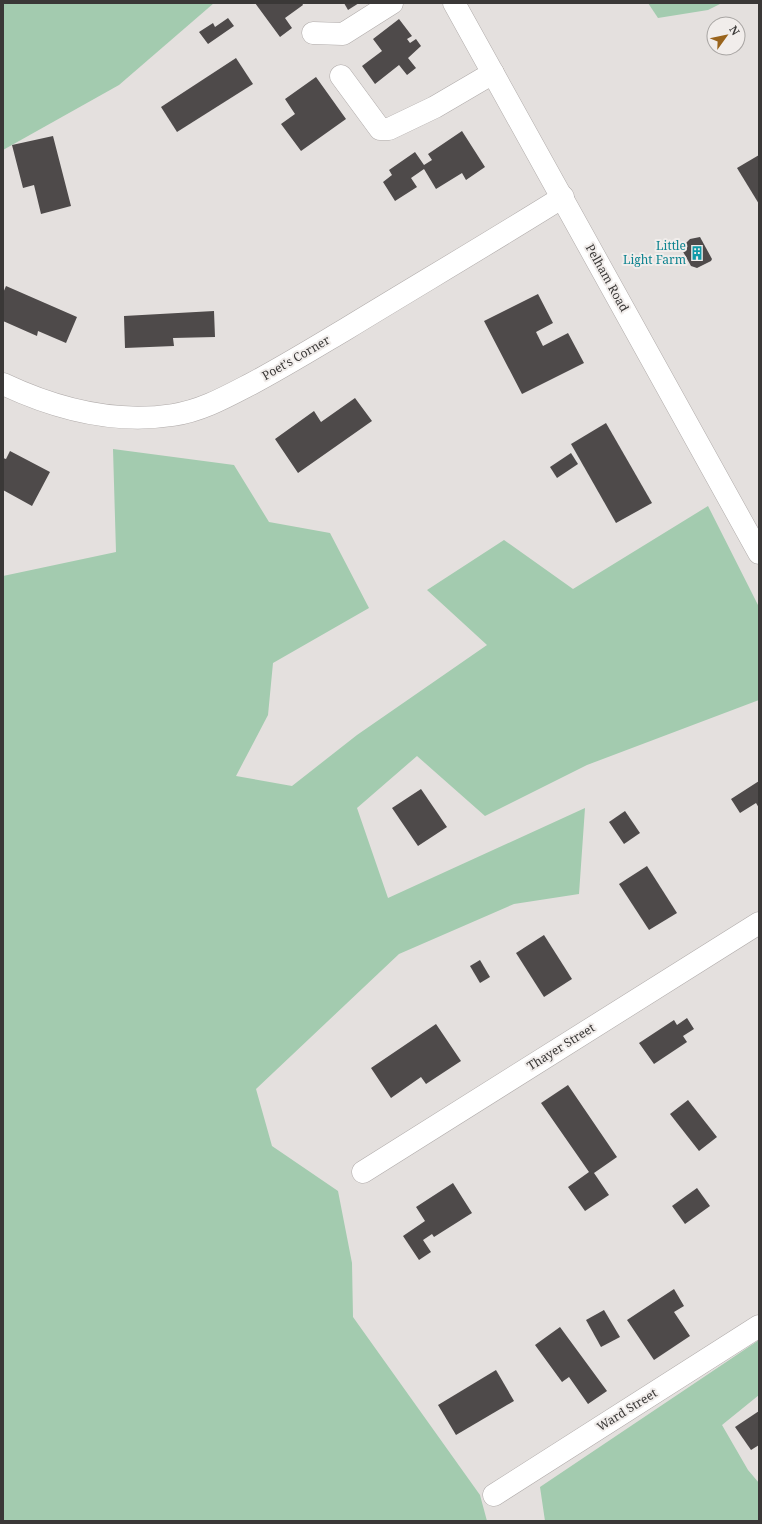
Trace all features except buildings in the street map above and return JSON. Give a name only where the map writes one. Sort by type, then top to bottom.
[{"type":"street","points":[[313,33],[343,34],[392,3]]},
{"type":"street","name":"Pelham Road","points":[[454,3],[759,553]]},
{"type":"street","points":[[341,76],[380,129],[389,129],[434,108],[493,73]]},
{"type":"street","name":"Poet's Corner","points":[[3,384],[27,396],[57,406],[92,414],[123,418],[148,418],[175,415],[198,409],[220,400],[294,360],[562,197]]},
{"type":"street","name":"Thayer Street","points":[[363,1172],[759,923]]},
{"type":"street","name":"Ward Street","points":[[494,1495],[759,1326]]},
{"type":"green space","points":[[3,3],[214,3],[119,85],[3,150]]},
{"type":"green space","points":[[648,3],[722,3],[708,10],[658,18]]},
{"type":"green space","points":[[113,449],[234,465],[269,522],[330,533],[369,608],[273,663],[268,715],[236,776],[292,786],[357,735],[487,645],[427,590],[504,540],[573,589],[708,506],[759,607],[759,700],[587,765],[485,816],[417,756],[357,808],[388,898],[585,808],[579,894],[514,904],[399,954],[256,1089],[272,1146],[338,1191],[352,1263],[353,1317],[480,1495],[487,1521],[3,1521],[3,576],[116,552]]},
{"type":"green space","points":[[759,1340],[759,1395],[722,1425],[748,1470],[759,1483],[759,1521],[545,1521],[540,1487]]},
{"type":"place","name":"Little Light Farm","points":[[697,253]]}]
